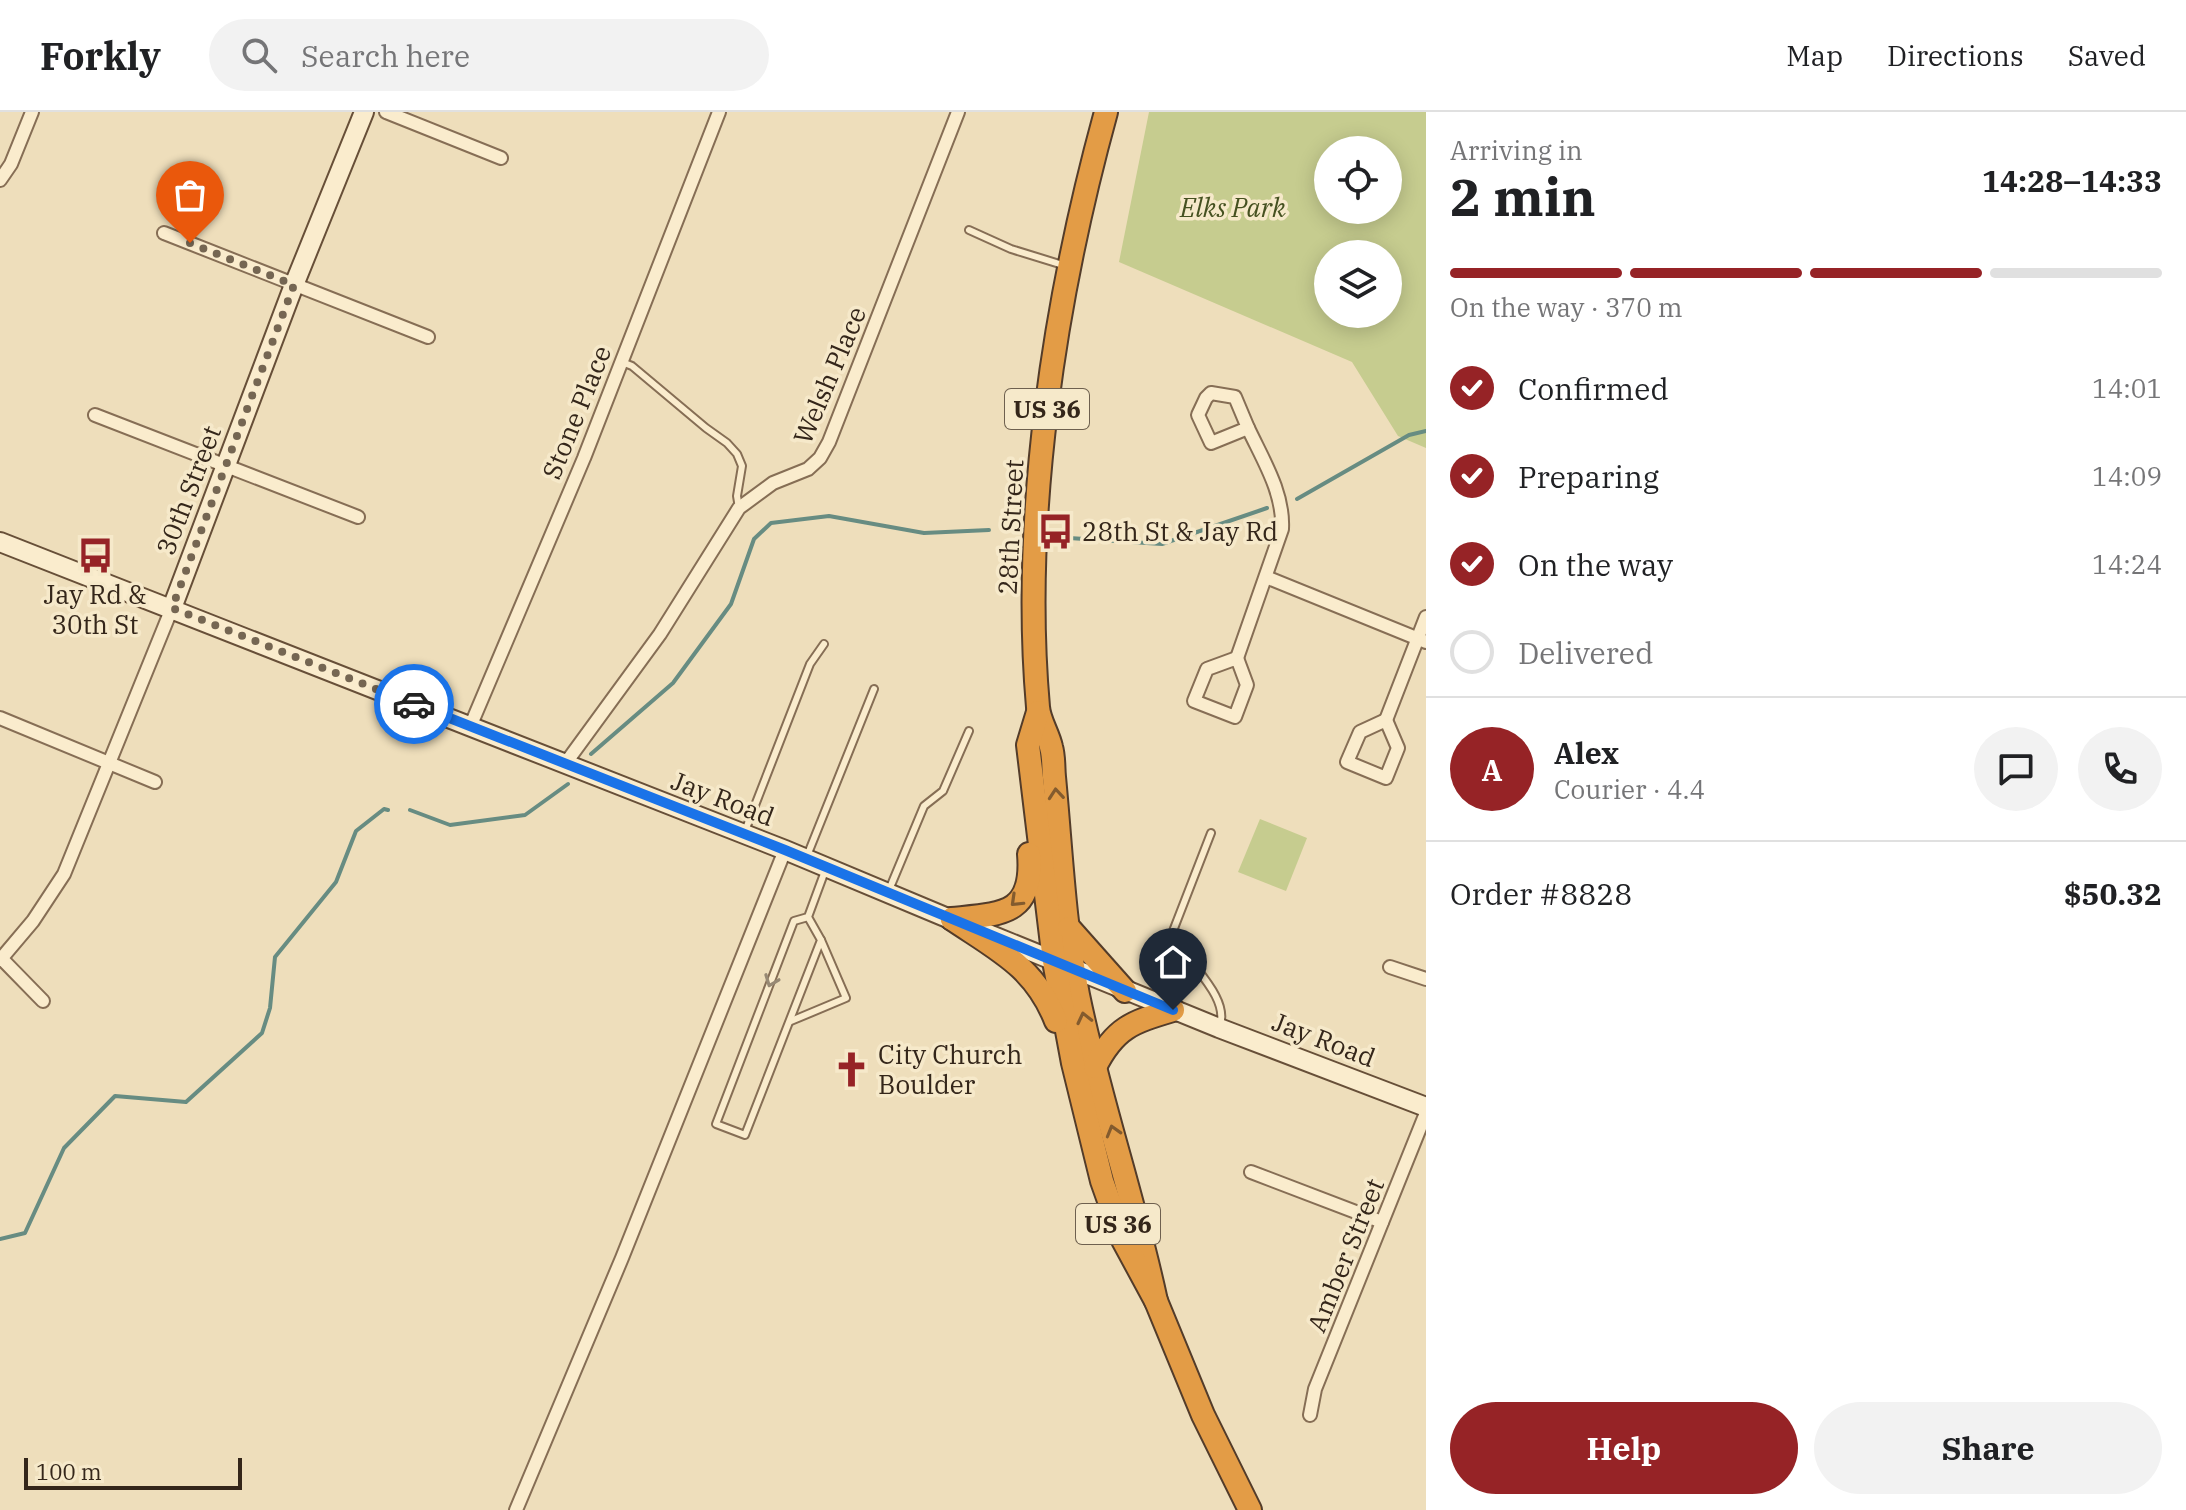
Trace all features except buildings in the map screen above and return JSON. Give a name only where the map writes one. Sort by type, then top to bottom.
[{"type":"highway","name":"28th Street","points":[[1064,965],[1068,927],[1052,748],[1038,712],[1034,616],[1042,451],[1049,385],[1069,267],[1106,112]]},
{"type":"highway","name":"28th Street","points":[[1038,712],[1028,745],[1064,965]]},
{"type":"highway","points":[[952,919],[997,914],[1021,900],[1025,892],[1031,878],[1022,777],[1028,745]]},
{"type":"highway","points":[[952,919],[1014,961],[1034,979],[1084,1065],[1123,1028],[1173,1010]]},
{"type":"highway","points":[[1068,927],[1125,991]]},
{"type":"highway","name":"US 36","points":[[1064,965],[1084,1065],[1142,1232],[1156,1301],[1203,1415],[1250,1510]]},
{"type":"street","points":[[0,180],[11,164],[32,112]]},
{"type":"street","name":"30th Street","points":[[1,959],[33,921],[64,874],[172,608],[294,285],[364,112]]},
{"type":"street","points":[[386,112],[501,158]]},
{"type":"street","name":"Stone Place","points":[[470,727],[584,458],[719,112]]},
{"type":"street","name":"Welsh Place","points":[[565,764],[660,634],[739,508],[773,483],[808,469],[820,458],[829,442],[958,112]]},
{"type":"street","points":[[164,233],[428,337]]},
{"type":"street","points":[[1237,658],[1207,669],[1194,701],[1235,717],[1247,685],[1237,658],[1282,529],[1283,512],[1279,496],[1235,397],[1211,393],[1198,415],[1211,443],[1248,428]]},
{"type":"street","points":[[95,415],[358,517]]},
{"type":"street","name":"Jay Road","points":[[0,542],[785,850],[1125,991],[1426,1110]]},
{"type":"street","points":[[1266,577],[1421,640]]},
{"type":"street","points":[[1386,720],[1398,748],[1386,778],[1347,762],[1360,732],[1386,720],[1421,640],[1426,617]]},
{"type":"street","points":[[0,718],[155,782]]},
{"type":"street","points":[[516,1510],[622,1258],[785,850]]},
{"type":"street","points":[[1,959],[43,1001]]},
{"type":"street","points":[[1390,967],[1426,979]]},
{"type":"street","name":"Amber Street","points":[[1310,1415],[1315,1389],[1426,1110]]},
{"type":"street","points":[[1251,1172],[1382,1222]]},
{"type":"lane","points":[[969,230],[1011,249],[1069,267]]},
{"type":"lane","points":[[621,361],[632,366],[737,454],[742,466],[737,496],[739,508]]},
{"type":"lane","points":[[744,834],[810,664],[824,644]]},
{"type":"lane","points":[[805,859],[874,689]]},
{"type":"lane","points":[[888,893],[924,806],[943,791],[969,731]]},
{"type":"lane","points":[[1211,833],[1173,931],[1219,1001],[1223,1017],[1219,1028]]},
{"type":"lane","points":[[791,1021],[846,998],[808,917],[826,867]]},
{"type":"lane","points":[[808,917],[794,921],[716,1124],[745,1135],[821,940]]},
{"type":"green space","name":"Elks Park","points":[[1149,112],[1426,112],[1426,448],[1398,436],[1352,362],[1119,262]]},
{"type":"green space","points":[[1260,819],[1307,838],[1286,891],[1238,872]]},
{"type":"waterway","points":[[1297,499],[1409,435],[1426,431]]},
{"type":"waterway","points":[[1069,538],[1162,544],[1267,508]]},
{"type":"waterway","points":[[591,754],[673,683],[731,604],[754,539],[771,523],[829,516],[924,533],[989,530]]},
{"type":"waterway","points":[[410,810],[450,825],[525,815],[568,784]]},
{"type":"waterway","points":[[0,1239],[25,1233],[64,1148],[115,1096],[186,1102],[262,1033],[270,1008],[275,957],[336,882],[356,831],[384,809],[388,810]]},
{"type":"way so far","points":[[190,243],[294,285],[172,608],[414,704]]},
{"type":"place","name":"28th St & Jay Rd","points":[[1056,531]]},
{"type":"place","name":"Jay Rd & 30th St","points":[[95,555]]},
{"type":"place","name":"City Church Boulder","points":[[852,1069]]},
{"type":"route","points":[[414,704],[785,850],[1173,1010]]}]
